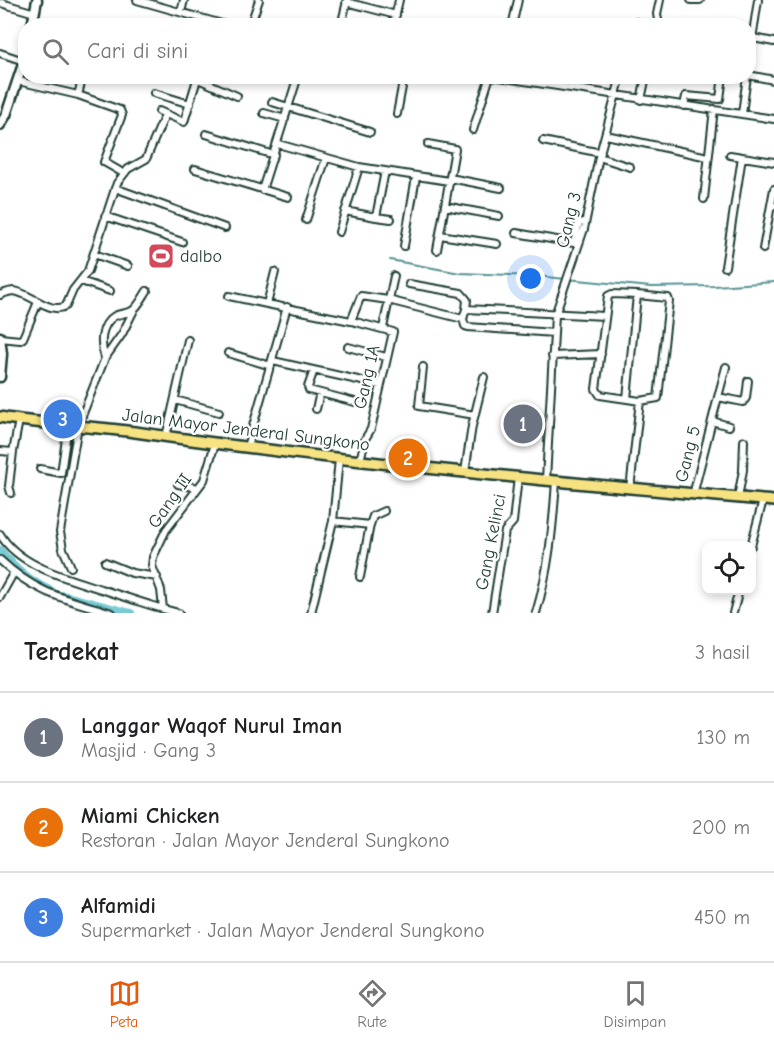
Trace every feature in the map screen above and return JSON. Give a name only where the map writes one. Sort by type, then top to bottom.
[{"type":"main road","name":"Jalan Mayor Jenderal Sungkono","points":[[0,417],[339,459],[630,489],[774,501]]},
{"type":"street","points":[[34,18],[38,0]]},
{"type":"street","points":[[137,0],[200,18]]},
{"type":"street","points":[[181,12],[184,0]]},
{"type":"street","points":[[253,18],[259,0]]},
{"type":"street","points":[[395,18],[399,0]]},
{"type":"street","points":[[514,18],[518,0]]},
{"type":"street","points":[[658,18],[660,0]]},
{"type":"street","points":[[691,0],[700,0]]},
{"type":"street","points":[[756,18],[758,0]]},
{"type":"street","points":[[343,18],[346,1],[396,15]]},
{"type":"street","points":[[1,3],[35,13]]},
{"type":"street","points":[[756,39],[774,42]]},
{"type":"street","points":[[0,53],[18,57]]},
{"type":"street","points":[[756,77],[774,80]]},
{"type":"street","points":[[0,125],[18,81]]},
{"type":"street","points":[[31,84],[78,95],[121,111],[122,115],[104,162],[123,173]]},
{"type":"street","points":[[78,95],[81,84]]},
{"type":"street","points":[[0,295],[16,291],[38,302],[60,308],[65,307],[71,293],[88,271],[115,188],[123,173],[146,159],[162,113],[184,122],[196,84]]},
{"type":"street","points":[[211,84],[237,96]]},
{"type":"street","points":[[262,190],[296,84]]},
{"type":"street","points":[[398,114],[403,84]]},
{"type":"street","points":[[473,130],[488,84]]},
{"type":"street","points":[[543,84],[774,119]]},
{"type":"street","name":"Gang 3","points":[[536,613],[548,563],[554,520],[551,481],[552,356],[555,315],[585,223],[619,84]]},
{"type":"street","points":[[641,100],[644,84]]},
{"type":"street","points":[[684,106],[686,96],[720,99],[722,84]]},
{"type":"street","points":[[742,114],[747,84]]},
{"type":"street","points":[[154,93],[190,104]]},
{"type":"street","points":[[272,102],[369,132]]},
{"type":"street","points":[[704,199],[714,110]]},
{"type":"street","points":[[264,113],[285,119]]},
{"type":"street","points":[[207,134],[274,155]]},
{"type":"street","points":[[606,135],[708,157]]},
{"type":"street","points":[[543,141],[600,155],[630,167]]},
{"type":"street","points":[[278,144],[359,167],[501,188]]},
{"type":"street","points":[[428,144],[455,149],[437,250]]},
{"type":"street","points":[[730,155],[774,162]]},
{"type":"street","points":[[725,267],[742,157]]},
{"type":"street","points":[[306,220],[327,158]]},
{"type":"street","points":[[339,232],[359,167]]},
{"type":"street","points":[[195,170],[288,197]]},
{"type":"street","points":[[376,217],[385,171]]},
{"type":"street","points":[[404,246],[416,177]]},
{"type":"street","points":[[115,188],[225,228]]},
{"type":"street","points":[[763,249],[774,189]]},
{"type":"street","points":[[445,206],[500,216]]},
{"type":"street","points":[[345,211],[391,219]]},
{"type":"street","points":[[105,216],[182,242]]},
{"type":"street","points":[[516,233],[572,244],[579,222],[585,223]]},
{"type":"street","points":[[440,235],[497,244]]},
{"type":"street","points":[[94,254],[128,266]]},
{"type":"street","points":[[267,304],[275,272]]},
{"type":"street","points":[[229,296],[383,328],[394,276]]},
{"type":"street","points":[[81,281],[110,291]]},
{"type":"street","points":[[409,284],[460,294],[467,300],[463,320],[465,326],[554,333]]},
{"type":"street","points":[[40,469],[61,473],[73,425],[105,358],[147,291]]},
{"type":"street","points":[[609,295],[668,298],[658,398],[640,401],[600,395],[597,392],[605,316],[609,295]]},
{"type":"street","points":[[627,399],[637,295]]},
{"type":"street","points":[[352,321],[360,296],[388,300],[463,320]]},
{"type":"street","points":[[0,377],[2,354],[0,337],[18,340],[23,338],[38,302]]},
{"type":"street","points":[[247,447],[287,307]]},
{"type":"street","points":[[466,309],[605,316]]},
{"type":"street","points":[[105,358],[102,341],[105,327],[116,315],[134,310]]},
{"type":"street","name":"Gang 1A","points":[[360,461],[364,439],[371,429],[393,332],[383,328]]},
{"type":"street","points":[[166,437],[188,340]]},
{"type":"street","points":[[348,347],[386,357]]},
{"type":"street","points":[[228,353],[380,385]]},
{"type":"street","points":[[552,356],[601,354]]},
{"type":"street","points":[[423,367],[419,406],[475,415]]},
{"type":"street","name":"Gang 5","points":[[693,495],[726,367]]},
{"type":"street","points":[[314,370],[308,388],[355,402]]},
{"type":"street","points":[[465,472],[484,377]]},
{"type":"street","points":[[718,397],[743,402],[746,398],[748,381]]},
{"type":"street","points":[[316,409],[320,393]]},
{"type":"street","points":[[175,400],[219,412]]},
{"type":"street","points":[[630,489],[640,401]]},
{"type":"street","points":[[11,493],[9,486],[19,420]]},
{"type":"street","points":[[712,421],[729,426]]},
{"type":"street","points":[[71,567],[63,549],[60,532],[73,425]]},
{"type":"street","points":[[738,498],[743,470],[744,441]]},
{"type":"street","name":"Gang II","points":[[163,609],[161,590],[152,563],[153,557],[166,530],[198,488],[207,472],[215,444]]},
{"type":"street","points":[[0,451],[13,452]]},
{"type":"street","points":[[311,613],[333,521],[339,459]]},
{"type":"street","name":"Gang Kelinci","points":[[492,613],[505,531],[513,522],[518,477]]},
{"type":"street","points":[[178,484],[198,488]]},
{"type":"street","points":[[752,541],[763,500]]},
{"type":"street","points":[[360,577],[373,516],[384,511]]},
{"type":"street","points":[[333,521],[370,525]]},
{"type":"street","points":[[0,536],[19,554],[58,576],[179,613]]},
{"type":"street","points":[[146,554],[153,557]]},
{"type":"street","points":[[0,560],[36,588],[96,611],[112,613]]},
{"type":"street","points":[[105,562],[132,573],[157,578]]},
{"type":"street","points":[[0,597],[14,572]]},
{"type":"street","points":[[734,613],[738,595]]},
{"type":"waterway","points":[[390,260],[460,273],[535,276],[651,287],[774,282]]},
{"type":"waterway","points":[[0,550],[24,574],[52,591]]},
{"type":"waterway","points":[[63,595],[131,613]]},
{"type":"place","name":"dalbo","points":[[161,256]]},
{"type":"place","name":"Alfamidi","points":[[63,419]]},
{"type":"place","name":"Langgar Waqof Nurul Iman","points":[[523,424]]},
{"type":"place","name":"Miami Chicken","points":[[408,458]]}]
